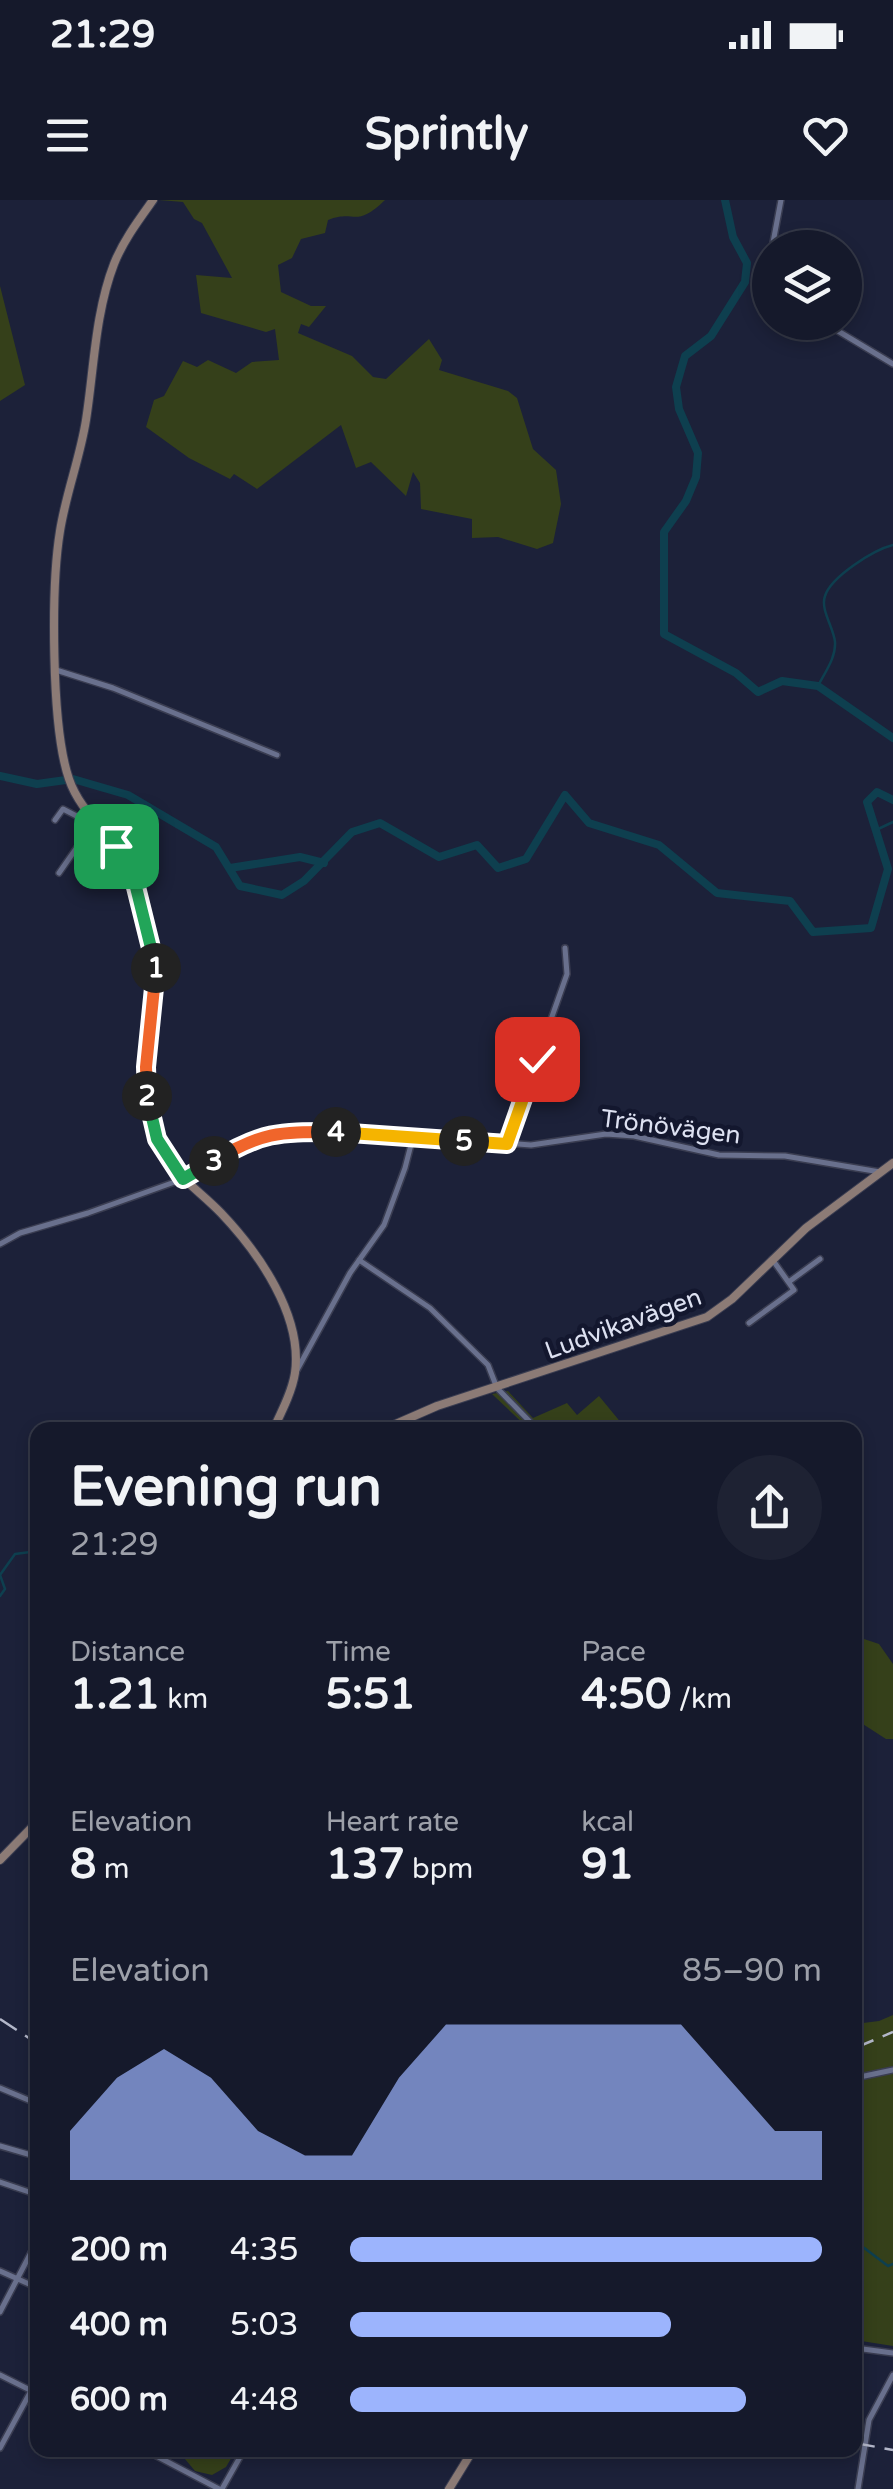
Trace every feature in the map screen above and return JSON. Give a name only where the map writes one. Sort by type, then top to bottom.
[{"type":"street","points":[[153,200],[118,254],[104,294],[85,426],[59,535],[56,670],[65,766],[73,789],[94,823],[132,871],[151,940],[156,984],[146,1067],[148,1108],[161,1149],[183,1179],[248,1244],[281,1299],[293,1332],[295,1374]]},
{"type":"street","points":[[775,230],[780,200]]},
{"type":"street","points":[[853,340],[893,364]]},
{"type":"street","points":[[56,670],[113,688],[277,755]]},
{"type":"street","points":[[54,820],[63,809],[94,823]]},
{"type":"street","points":[[59,873],[94,823]]},
{"type":"street","points":[[507,1144],[567,974],[565,948]]},
{"type":"street","name":"Trönövägen","points":[[0,1244],[20,1232],[183,1179],[266,1134],[356,1132],[531,1145],[606,1134],[634,1136],[719,1156],[785,1156],[880,1172]]},
{"type":"street","points":[[277,1422],[295,1374],[359,1260],[384,1226],[412,1137]]},
{"type":"street","name":"Ludvikavägen","points":[[400,1422],[437,1406],[702,1320],[732,1299],[806,1228],[893,1162]]},
{"type":"street","points":[[790,1281],[820,1259]]},
{"type":"street","points":[[359,1260],[430,1308],[488,1365],[497,1388],[530,1422]]},
{"type":"street","points":[[749,1323],[794,1290],[772,1260]]},
{"type":"street","points":[[0,1860],[30,1829]]},
{"type":"street","points":[[862,2077],[893,2070]]},
{"type":"street","points":[[0,2088],[30,2101]]},
{"type":"street","points":[[0,2146],[30,2155]]},
{"type":"street","points":[[0,2182],[30,2192]]},
{"type":"street","points":[[0,2312],[30,2256]]},
{"type":"street","points":[[0,2270],[30,2284]]},
{"type":"street","points":[[862,2349],[893,2353]]},
{"type":"street","points":[[0,2375],[30,2390]]},
{"type":"street","points":[[858,2489],[869,2420],[893,2375]]},
{"type":"street","points":[[0,2448],[30,2399]]},
{"type":"street","points":[[159,2457],[221,2489],[240,2457]]},
{"type":"street","points":[[449,2489],[469,2457]]},
{"type":"green space","points":[[159,200],[385,200],[367,214],[328,220],[325,233],[301,239],[292,258],[278,265],[281,292],[311,306],[326,306],[309,327],[301,324],[298,333],[352,356],[373,377],[386,379],[429,339],[442,360],[439,370],[508,391],[517,398],[533,449],[556,470],[561,504],[553,543],[537,549],[498,537],[472,538],[472,519],[421,509],[420,483],[413,472],[406,496],[371,462],[356,468],[341,425],[257,489],[234,474],[230,479],[189,458],[146,427],[154,400],[164,396],[183,361],[197,367],[208,360],[236,373],[252,362],[279,360],[275,329],[266,332],[201,313],[196,275],[232,278],[202,223],[194,219],[183,202]]},
{"type":"green space","points":[[0,286],[25,385],[0,401]]},
{"type":"green space","points":[[508,1391],[533,1418],[567,1403],[577,1415],[599,1396],[620,1422],[522,1422],[492,1394]]},
{"type":"green space","points":[[862,1638],[879,1644],[893,1664],[893,1739],[886,1739],[862,1724]]},
{"type":"green space","points":[[893,2015],[893,2346],[862,2341],[862,2023]]},
{"type":"green space","points":[[183,2457],[232,2457],[226,2467],[212,2475],[195,2471]]},
{"type":"waterway","points":[[725,200],[733,237],[747,263],[745,282],[711,336],[685,356],[676,387],[679,409],[698,453],[696,477],[686,501],[664,532],[664,634],[736,673],[758,692],[782,681],[818,686],[893,738]]},
{"type":"waterway","points":[[818,686],[835,648],[824,607],[825,596],[854,565],[893,545]]},
{"type":"waterway","points":[[0,776],[37,784],[73,779],[128,795],[216,847],[240,886],[282,895],[304,881],[352,832],[380,823],[439,857],[477,845],[498,868],[526,859],[565,795],[589,823],[659,845],[717,893],[790,901],[813,932],[871,928],[888,869],[867,802],[877,792],[893,800]]},
{"type":"waterway","points":[[876,830],[893,822]]},
{"type":"waterway","points":[[230,868],[300,857],[324,863]]},
{"type":"waterway","points":[[0,1596],[5,1589],[0,1575],[15,1554],[30,1552]]},
{"type":"waterway","points":[[862,2246],[888,2266],[893,2264]]},
{"type":"railway","points":[[0,2019],[30,2039]]},
{"type":"railway","points":[[862,2045],[893,2032]]},
{"type":"railway","points":[[862,2444],[893,2450]]},
{"type":"route","points":[[116,846],[132,871],[155,958],[155,997],[146,1067],[150,1116],[161,1149],[183,1179],[250,1140],[283,1132],[356,1132],[507,1144],[537,1059]]}]
